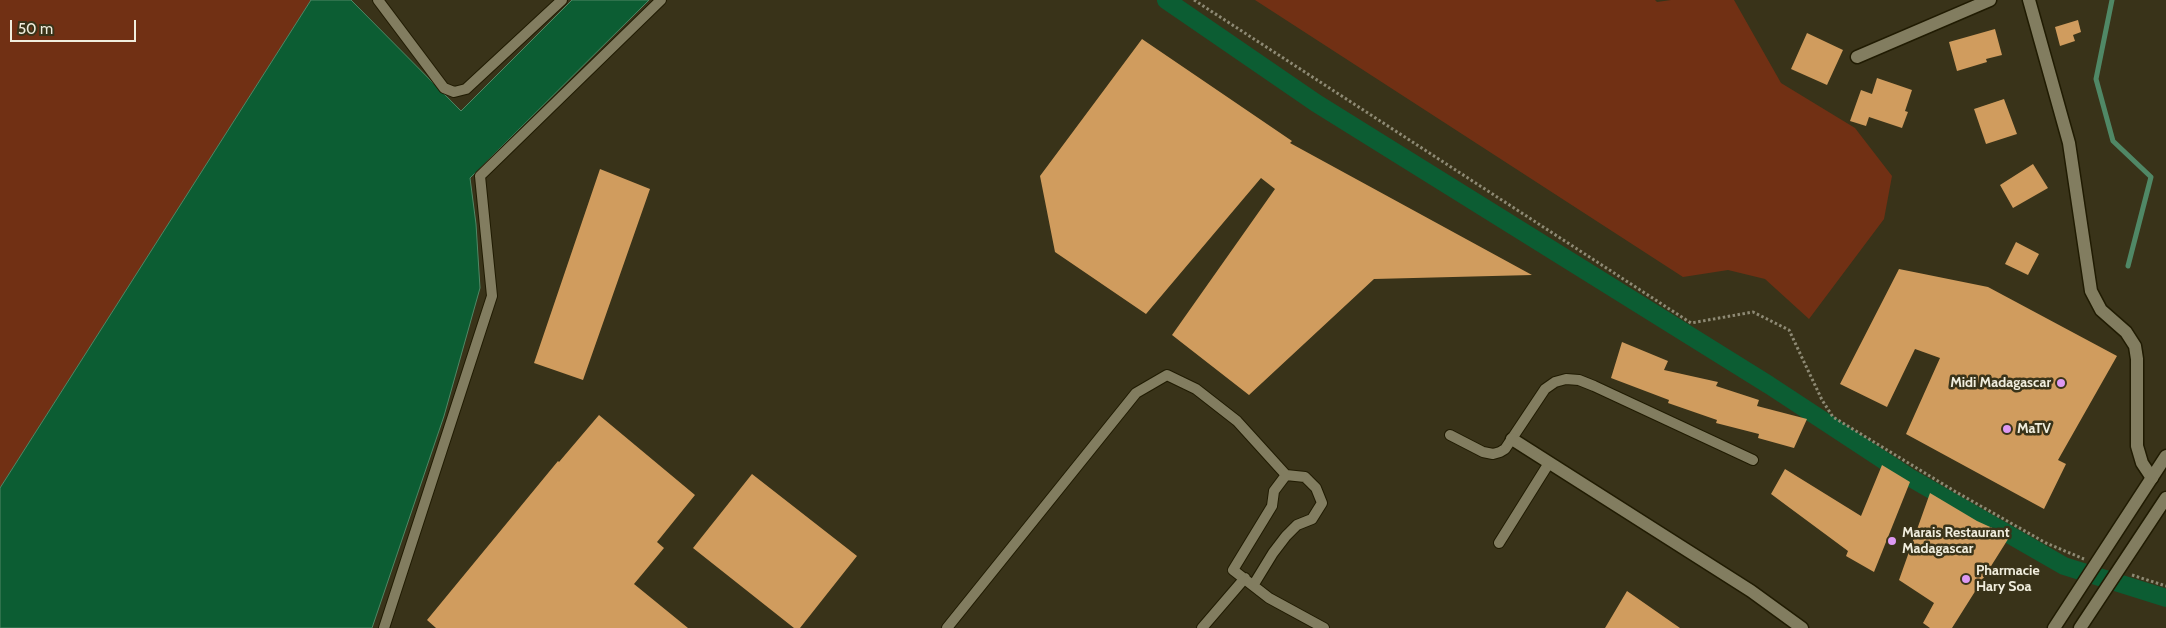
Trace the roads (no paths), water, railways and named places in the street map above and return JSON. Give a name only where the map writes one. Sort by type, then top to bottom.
[{"type":"street","points":[[1857,57],[1990,0]]},
{"type":"street","points":[[2029,0],[2069,142],[2091,291],[2101,310],[2126,332],[2135,346],[2137,360],[2137,446],[2142,463],[2152,478]]},
{"type":"street","points":[[1512,439],[1750,591],[1802,628]]},
{"type":"street","points":[[2054,628],[2166,456]]},
{"type":"street","points":[[2080,628],[2166,498]]},
{"type":"lane","points":[[378,0],[444,88],[454,92],[466,89],[562,0]]},
{"type":"lane","points":[[384,628],[492,296],[480,176],[661,0]]},
{"type":"lane","points":[[947,628],[1136,392],[1167,375],[1196,389],[1237,422],[1286,475],[1305,477],[1316,488],[1322,503],[1312,519],[1297,525],[1286,536],[1254,584]]},
{"type":"lane","points":[[1450,435],[1484,452],[1494,454],[1505,449],[1544,389],[1555,382],[1566,379],[1579,380],[1753,460]]},
{"type":"lane","points":[[1499,544],[1549,463]]},
{"type":"lane","points":[[1286,475],[1274,491],[1272,506],[1232,570],[1254,584],[1269,598],[1324,628]]},
{"type":"lane","points":[[1202,628],[1244,578]]},
{"type":"waterway","points":[[1166,0],[1316,103],[1769,385],[1909,477],[2064,566],[2166,598]]},
{"type":"waterway","points":[[2112,0],[2096,79],[2113,141],[2151,177],[2128,266]]},
{"type":"place","name":"Midi Madagascar","points":[[2061,383]]},
{"type":"place","name":"MaTV","points":[[2007,429]]},
{"type":"place","name":"Marais Restaurant Madagascar","points":[[1892,541]]},
{"type":"place","name":"Pharmacie Hary Soa","points":[[1966,579]]}]
